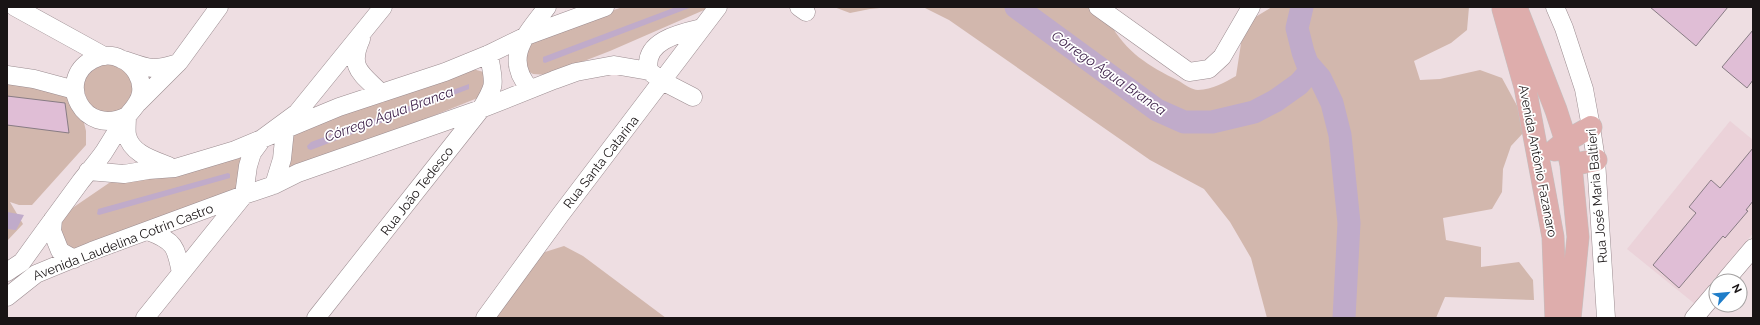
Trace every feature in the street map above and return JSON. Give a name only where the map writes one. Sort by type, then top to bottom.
[{"type":"main road","name":"Avenida Antônio Fazanaro","points":[[1502,7],[1525,87],[1554,237],[1556,318]]},
{"type":"main road","name":"Avenida Antônio Fazanaro","points":[[1516,7],[1556,110],[1566,141],[1571,165],[1578,237],[1570,318]]},
{"type":"main road","points":[[1540,168],[1551,153],[1566,141],[1592,127]]},
{"type":"main road","points":[[1571,165],[1596,160]]},
{"type":"main road","points":[[1554,237],[1560,240],[1578,237]]},
{"type":"street","points":[[15,7],[104,56],[123,59],[144,67],[158,69],[179,62]]},
{"type":"street","points":[[90,117],[99,121],[118,121],[132,110],[179,62],[219,7]]},
{"type":"street","points":[[145,318],[244,195],[248,166],[252,154],[263,138],[297,113],[383,7]]},
{"type":"street","points":[[530,90],[522,81],[517,62],[518,53],[522,41],[548,7]]},
{"type":"street","points":[[88,171],[124,174],[175,168],[235,150],[339,107],[445,72],[489,54],[526,36],[605,7]]},
{"type":"street","name":"Rua Santa Catarina","points":[[485,318],[561,214],[656,76],[702,28],[718,7]]},
{"type":"street","points":[[1098,7],[1189,72],[1209,69],[1222,57],[1245,10]]},
{"type":"street","name":"Rua José Maria Baltieri","points":[[1555,7],[1564,28],[1584,89],[1592,127],[1596,160],[1606,318]]},
{"type":"street","points":[[656,76],[647,63],[651,54],[663,41],[672,36],[702,28]]},
{"type":"street","points":[[364,30],[356,49],[355,60],[359,71],[381,92]]},
{"type":"street","name":"Rua João Tedesco","points":[[316,318],[490,96],[494,84],[489,54]]},
{"type":"street","points":[[103,153],[98,129],[90,117],[82,110],[77,100],[75,90],[77,78],[83,67],[93,59],[104,56]]},
{"type":"street","points":[[7,272],[22,262],[88,171],[103,153],[141,94],[137,74],[131,65],[123,59]]},
{"type":"street","name":"Avenida Laudelina Cotrin Castro","points":[[7,297],[36,274],[74,258],[274,185],[298,173],[481,109],[576,72],[614,65],[656,76],[693,97]]},
{"type":"street","points":[[7,75],[34,79],[75,90]]},
{"type":"street","points":[[132,110],[127,136],[137,150],[150,159],[175,168]]},
{"type":"street","points":[[274,185],[282,159],[285,130]]},
{"type":"street","points":[[53,219],[52,231],[60,251],[74,258]]},
{"type":"street","points":[[148,231],[163,236],[173,246],[176,251],[181,273]]},
{"type":"street","points":[[1733,273],[1753,248]]},
{"type":"street","points":[[1694,318],[1708,301]]},
{"type":"shaded area","points":[[623,7],[711,7],[610,51],[548,75],[533,74],[526,70],[523,44],[540,34]]},
{"type":"shaded area","points":[[834,7],[890,7],[850,13]]},
{"type":"shaded area","points":[[923,7],[1112,7],[1109,22],[1123,42],[1131,50],[1157,69],[1191,88],[1198,90],[1213,87],[1236,76],[1242,37],[1252,19],[1272,7],[1469,7],[1467,30],[1451,43],[1414,61],[1420,80],[1440,79],[1480,70],[1502,78],[1521,113],[1524,132],[1511,146],[1503,169],[1502,192],[1492,209],[1443,218],[1446,240],[1481,247],[1481,267],[1519,262],[1533,280],[1534,300],[1445,297],[1436,318],[1267,318],[1251,258],[1230,222],[1204,189],[1150,160],[949,20]]},
{"type":"shaded area","points":[[98,64],[123,66],[135,88],[130,105],[115,115],[91,108],[83,88],[83,84],[87,76]]},
{"type":"shaded area","points":[[469,68],[491,74],[490,93],[284,175],[285,156],[294,135],[305,128]]},
{"type":"shaded area","points":[[7,78],[77,94],[86,131],[86,145],[32,205],[19,205],[10,202],[23,224],[7,241]]},
{"type":"shaded area","points":[[1730,121],[1753,140],[1753,233],[1720,273],[1708,273],[1708,288],[1695,304],[1627,249]]},
{"type":"shaded area","points":[[243,145],[240,195],[75,255],[64,246],[57,225],[68,211],[109,183]]},
{"type":"shaded area","points":[[564,246],[583,256],[666,318],[479,318],[529,264],[545,252]]},
{"type":"water","points":[[676,7],[692,7],[545,63],[543,62],[543,57]]},
{"type":"water","points":[[469,84],[469,89],[311,150],[308,149],[307,146],[311,142]]},
{"type":"water","points":[[228,173],[230,174],[230,178],[99,215],[97,214],[98,209]]},
{"type":"water","points":[[7,212],[24,215],[16,230],[7,229]]},
{"type":"building","points":[[1650,7],[1728,7],[1696,46]]},
{"type":"building","points":[[1753,30],[1753,80],[1747,88],[1722,67]]},
{"type":"building","points":[[7,96],[65,103],[69,133],[7,125]]},
{"type":"building","points":[[1753,148],[1753,201],[1746,210],[1748,211],[1725,238],[1723,236],[1679,288],[1653,265],[1696,213],[1689,207],[1711,180],[1720,188]]},
{"type":"waterway","name":"Córrego Água Branca","points":[[1016,7],[1157,110],[1184,122],[1212,122],[1254,112],[1275,101],[1299,84],[1312,69]]},
{"type":"waterway","points":[[1302,7],[1297,28],[1303,52],[1307,63],[1320,78],[1332,103],[1340,135],[1349,223],[1344,318]]}]
